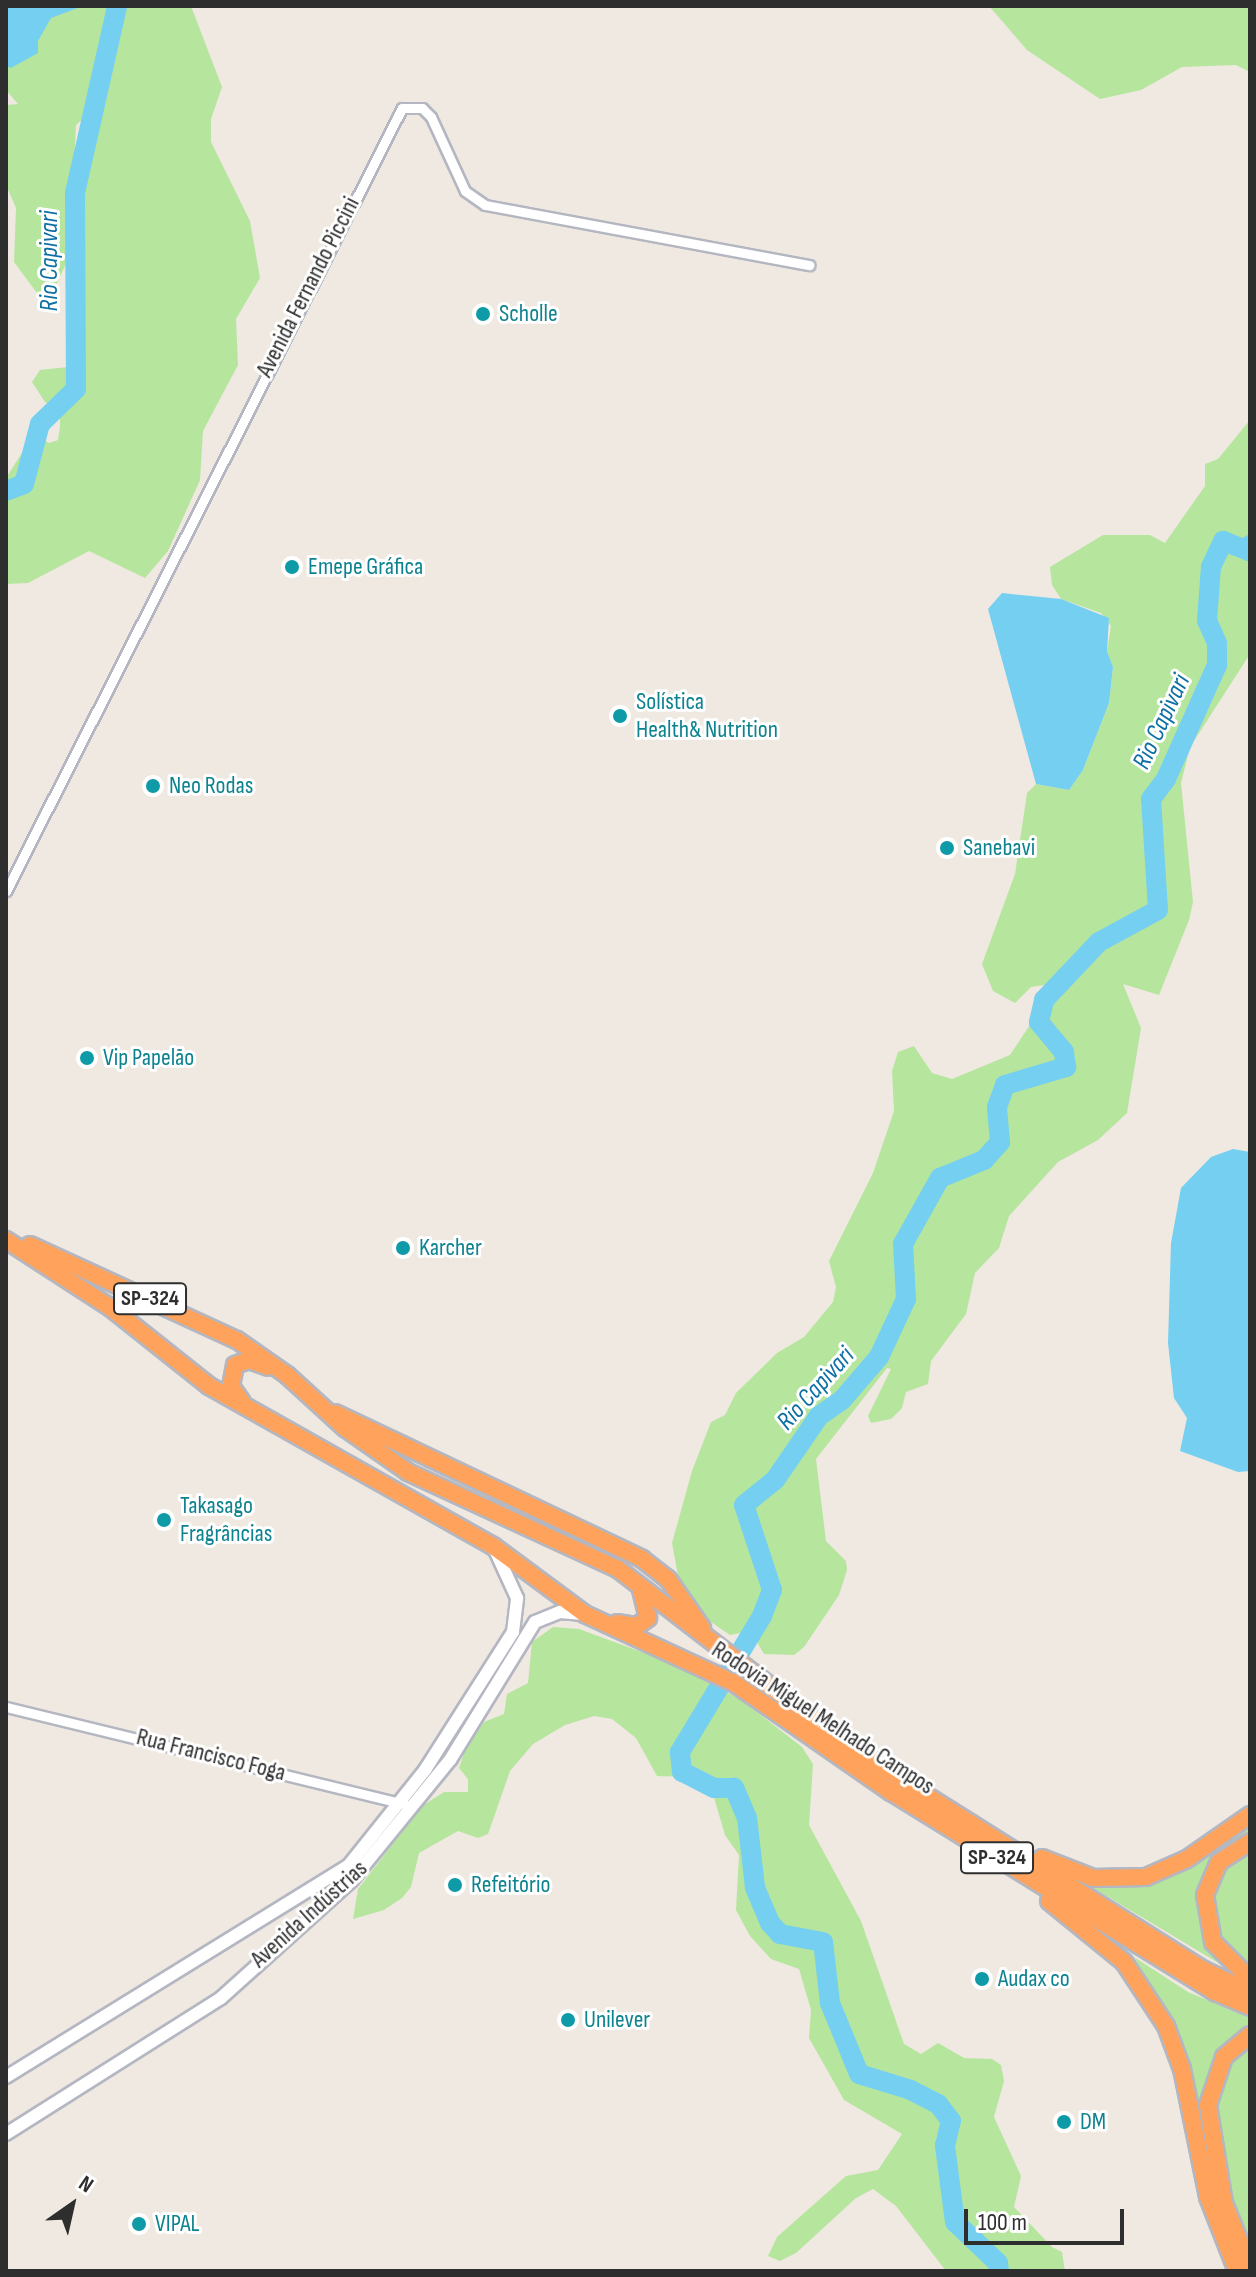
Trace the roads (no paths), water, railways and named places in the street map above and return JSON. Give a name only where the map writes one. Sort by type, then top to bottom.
[{"type":"highway","name":"Rodovia Miguel Melhado Campos","points":[[6,1233],[213,1327],[287,1375],[318,1405],[408,1472],[479,1508],[593,1556],[639,1584],[819,1724],[1204,1970],[1250,1992]]},
{"type":"highway","name":"Rodovia Miguel Melhado Campos","points":[[6,1240],[111,1308],[209,1386],[493,1546],[585,1614],[699,1664],[753,1695],[836,1757],[964,1838],[1215,1992],[1250,2007]]},
{"type":"highway","points":[[246,1406],[231,1386],[232,1371],[240,1361],[249,1360],[287,1375]]},
{"type":"highway","points":[[318,1405],[642,1559],[668,1579],[709,1637]]},
{"type":"highway","points":[[585,1614],[641,1624],[650,1610],[639,1584]]},
{"type":"highway","points":[[978,1828],[1076,1873],[1130,1880],[1180,1864],[1250,1815]]},
{"type":"highway","points":[[964,1838],[1105,1944],[1152,2000],[1179,2060],[1208,2197],[1237,2271]]},
{"type":"highway","points":[[1250,1842],[1219,1862],[1205,1895],[1213,1942],[1250,1979]]},
{"type":"highway","points":[[1250,2035],[1224,2057],[1208,2105],[1221,2189],[1250,2267]]},
{"type":"street","name":"Avenida Fernando Piccini","points":[[6,891],[402,108],[422,108],[431,117],[465,191],[485,205],[810,265]]},
{"type":"street","name":"Avenida Indústrias","points":[[6,2077],[349,1865],[401,1803],[485,1680],[517,1623],[517,1598],[493,1546]]},
{"type":"street","name":"Avenida Indústrias","points":[[6,2134],[221,1998],[352,1880],[415,1807],[535,1622],[560,1612],[585,1614]]},
{"type":"street","name":"Rua Francisco Foga","points":[[6,1707],[415,1807]]},
{"type":"water","points":[[6,6],[83,6],[51,18],[38,41],[38,53],[11,68],[6,66]]},
{"type":"water","points":[[1002,593],[1061,599],[1109,618],[1107,651],[1113,667],[1109,703],[1083,770],[1069,790],[1036,784],[988,609]]},
{"type":"water","points":[[1233,1149],[1250,1152],[1250,1471],[1238,1472],[1180,1451],[1187,1418],[1174,1398],[1168,1343],[1171,1243],[1181,1188],[1211,1157]]},
{"type":"waterway","name":"Rio Capivari","points":[[6,491],[24,484],[40,424],[76,389],[75,193],[117,6]]},
{"type":"waterway","name":"Rio Capivari","points":[[999,2271],[998,2263],[955,2222],[945,2146],[951,2121],[938,2104],[911,2090],[859,2074],[830,2003],[823,1942],[780,1934],[770,1923],[755,1887],[747,1818],[734,1788],[714,1788],[682,1772],[680,1752],[762,1616],[772,1590],[744,1505],[775,1480],[819,1416],[842,1400],[879,1357],[906,1299],[903,1244],[940,1178],[984,1160],[1000,1142],[997,1107],[1005,1085],[1066,1067],[1064,1052],[1039,1022],[1044,1000],[1099,942],[1158,910],[1151,799],[1166,779],[1217,665],[1217,643],[1207,621],[1211,567],[1223,541],[1249,551],[1250,545]]},
{"type":"place","name":"Scholle","points":[[483,314]]},
{"type":"place","name":"Emepe Gráfica","points":[[292,567]]},
{"type":"place","name":"Solística Health& Nutrition","points":[[620,716]]},
{"type":"place","name":"Neo Rodas","points":[[153,786]]},
{"type":"place","name":"Sanebavi","points":[[947,848]]},
{"type":"place","name":"Vip Papelão","points":[[87,1058]]},
{"type":"place","name":"Karcher","points":[[403,1248]]},
{"type":"place","name":"Takasago Fragrâncias","points":[[164,1520]]},
{"type":"place","name":"Refeitório","points":[[455,1885]]},
{"type":"place","name":"Audax co","points":[[982,1979]]},
{"type":"place","name":"Unilever","points":[[568,2020]]},
{"type":"place","name":"DM","points":[[1064,2122]]},
{"type":"place","name":"VIPAL","points":[[139,2224]]}]
